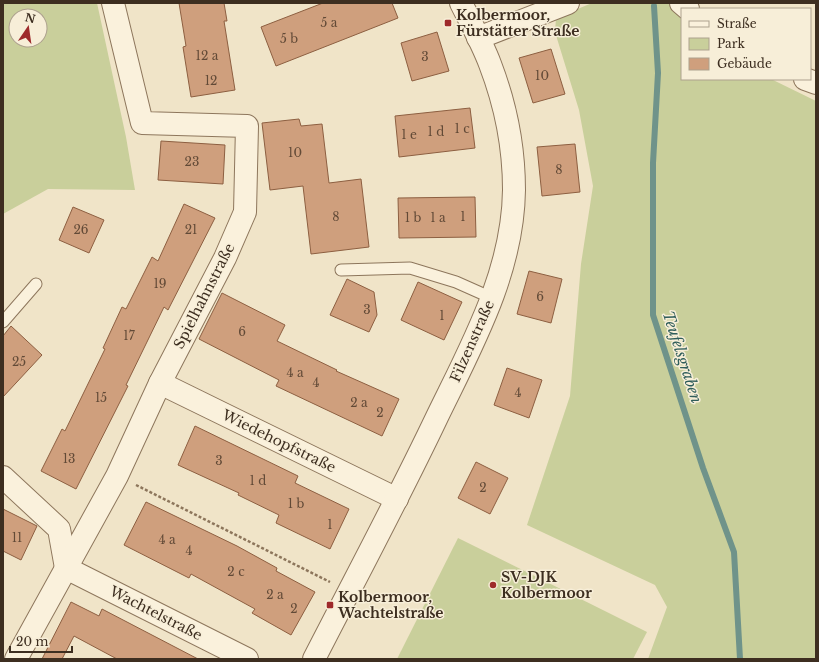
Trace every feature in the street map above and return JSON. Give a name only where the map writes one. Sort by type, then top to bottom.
[{"type":"street","name":"Spielhahnstraße","points":[[16,659],[117,476],[160,383],[225,258],[245,212],[247,126],[142,123],[113,3]]},
{"type":"street","name":"Filzenstraße","points":[[314,659],[397,499],[480,328],[505,260],[512,223],[514,189],[511,148],[501,99],[490,63],[461,3]]},
{"type":"street","points":[[478,38],[568,3]]},
{"type":"street","name":"Wiedehopfstraße","points":[[160,383],[397,499]]},
{"type":"street","points":[[3,477],[59,529],[66,568]]},
{"type":"street","name":"Wachtelstraße","points":[[66,568],[247,659]]},
{"type":"lane","points":[[341,270],[410,268],[456,282],[492,298]]},
{"type":"lane","points":[[3,322],[36,284]]},
{"type":"path","points":[[117,476],[349,591]]},
{"type":"green space","points":[[3,3],[97,3],[126,137],[135,190],[48,189],[3,214]]},
{"type":"green space","points":[[592,3],[668,3],[681,16],[681,80],[773,80],[816,101],[816,659],[648,659],[667,607],[655,585],[527,525],[570,396],[581,264],[593,186],[579,110],[555,32],[556,18]]},
{"type":"green space","name":"SV-DJK Kolbermoor","points":[[458,538],[647,632],[633,659],[397,659]]},
{"type":"building","points":[[179,3],[224,3],[227,21],[224,21],[235,90],[191,97],[183,47],[186,46]]},
{"type":"building","points":[[323,3],[392,3],[398,18],[276,66],[261,27]]},
{"type":"building","points":[[437,32],[449,71],[412,81],[401,43]]},
{"type":"building","points":[[551,49],[565,94],[533,103],[519,58]]},
{"type":"building","points":[[470,108],[475,148],[399,157],[395,116]]},
{"type":"building","points":[[299,119],[301,126],[322,124],[329,183],[361,179],[369,247],[311,254],[303,186],[270,190],[262,123]]},
{"type":"building","points":[[161,141],[225,145],[223,184],[158,180]]},
{"type":"building","points":[[575,144],[580,192],[542,196],[537,147]]},
{"type":"building","points":[[475,197],[476,237],[399,238],[398,198]]},
{"type":"building","points":[[184,204],[215,218],[168,310],[164,307],[126,385],[128,386],[76,489],[41,471],[62,429],[65,431],[105,349],[103,348],[122,307],[126,309],[152,257],[158,261]]},
{"type":"building","points":[[73,207],[104,220],[89,253],[59,240]]},
{"type":"building","points":[[529,271],[562,279],[551,323],[517,314]]},
{"type":"building","points":[[347,279],[374,292],[377,315],[369,332],[330,315]]},
{"type":"building","points":[[418,282],[462,302],[444,340],[401,320]]},
{"type":"building","points":[[222,293],[285,325],[277,341],[337,370],[336,371],[399,399],[382,436],[276,386],[279,380],[199,339]]},
{"type":"building","points":[[11,326],[42,355],[3,397],[3,336]]},
{"type":"building","points":[[507,368],[542,380],[529,418],[494,405]]},
{"type":"building","points":[[195,426],[298,476],[295,483],[349,509],[330,549],[276,523],[279,515],[238,495],[239,493],[178,465]]},
{"type":"building","points":[[476,462],[508,478],[490,514],[458,498]]},
{"type":"building","points":[[146,502],[237,546],[277,568],[276,571],[315,592],[291,635],[252,613],[255,609],[191,574],[189,578],[124,545]]},
{"type":"building","points":[[3,509],[37,526],[21,560],[3,551]]},
{"type":"building","points":[[71,602],[99,616],[102,609],[198,659],[117,659],[74,636],[62,659],[42,659]]},
{"type":"waterway","name":"Teufelsgraben","points":[[654,6],[658,73],[653,163],[653,315],[703,468],[734,552],[740,659]]},
{"type":"place","name":"Kolbermoor, Fürstätter Straße","points":[[448,23]]},
{"type":"place","name":"SV-DJK Kolbermoor","points":[[493,585]]},
{"type":"place","name":"Kolbermoor, Wachtelstraße","points":[[330,605]]}]
